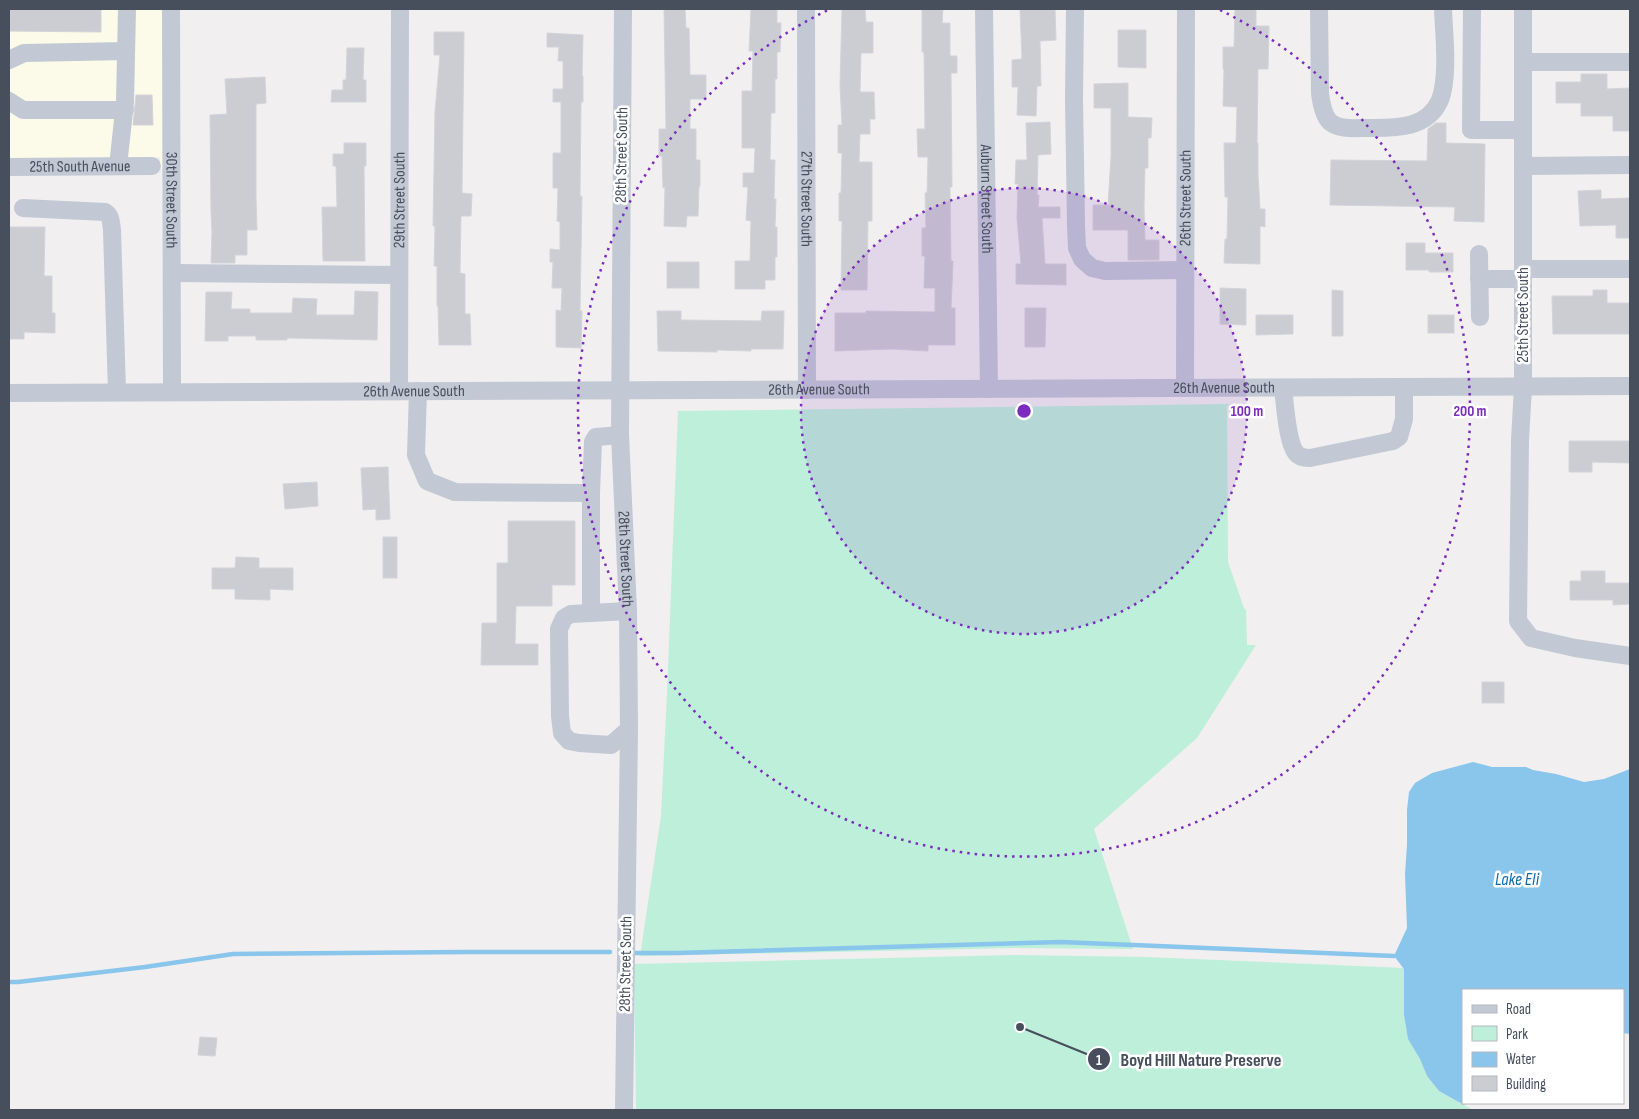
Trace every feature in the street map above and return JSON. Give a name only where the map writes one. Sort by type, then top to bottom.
[{"type":"street","points":[[118,166],[125,110],[127,9]]},
{"type":"street","name":"30th Street South","points":[[171,9],[172,392]]},
{"type":"street","name":"29th Street South","points":[[399,392],[400,9]]},
{"type":"street","name":"28th Street South","points":[[623,9],[620,436],[628,611],[629,729],[624,1110]]},
{"type":"street","name":"27th Street South","points":[[806,9],[807,390]]},
{"type":"street","name":"Auburn Street South","points":[[984,9],[989,389]]},
{"type":"street","points":[[1076,9],[1074,99],[1077,248],[1082,259],[1092,268],[1105,271],[1185,270]]},
{"type":"street","name":"26th Street South","points":[[1185,388],[1186,9]]},
{"type":"street","points":[[1319,9],[1320,93],[1322,107],[1330,122],[1345,128],[1402,128],[1418,122],[1432,113],[1439,100],[1444,82],[1443,9]]},
{"type":"street","points":[[1472,9],[1471,130],[1523,130]]},
{"type":"street","name":"25th Street South","points":[[1523,9],[1523,274],[1518,621],[1531,638],[1575,648],[1630,656]]},
{"type":"street","points":[[9,60],[24,53],[126,51]]},
{"type":"street","points":[[1523,62],[1630,62]]},
{"type":"street","points":[[9,101],[23,110],[125,110]]},
{"type":"street","points":[[1523,166],[1630,165]]},
{"type":"street","name":"25th South Avenue","points":[[9,167],[152,166]]},
{"type":"street","points":[[23,208],[105,212],[108,214],[112,230],[117,392]]},
{"type":"street","points":[[1479,254],[1480,317]]},
{"type":"street","points":[[1478,279],[1523,274],[1630,269]]},
{"type":"street","points":[[172,273],[399,275]]},
{"type":"street","name":"26th Avenue South","points":[[9,393],[1630,386]]},
{"type":"street","points":[[1283,388],[1290,442],[1296,454],[1303,458],[1310,458],[1392,441],[1399,437],[1404,419],[1404,387]]},
{"type":"street","points":[[418,391],[416,455],[427,481],[455,492],[591,493]]},
{"type":"street","points":[[591,613],[593,442],[596,437],[620,436]]},
{"type":"street","points":[[628,611],[571,614],[564,618],[559,629],[560,716],[562,733],[569,741],[611,745],[629,729]]},
{"type":"shaded area","points":[[9,9],[164,9],[164,169],[160,169],[160,157],[9,158]]},
{"type":"green space","points":[[1229,404],[1227,407],[1228,562],[1246,610],[1247,645],[1256,645],[1197,738],[1094,829],[1133,949],[1014,948],[640,956],[661,816],[678,411]]},
{"type":"green space","points":[[1014,955],[1146,957],[1404,968],[1404,1015],[1408,1039],[1420,1059],[1427,1076],[1439,1091],[1473,1110],[636,1110],[634,964]]},
{"type":"water","name":"Lake Eli","points":[[1473,762],[1492,767],[1526,767],[1584,782],[1604,779],[1630,769],[1630,1034],[1624,1033],[1624,989],[1462,989],[1462,1104],[1439,1091],[1427,1076],[1420,1059],[1408,1039],[1404,1015],[1404,969],[1394,956],[1407,928],[1405,874],[1409,792],[1415,783],[1432,773]]},
{"type":"building","points":[[9,9],[101,9],[101,32],[9,31]]},
{"type":"building","points":[[664,9],[685,9],[686,28],[689,28],[690,75],[706,75],[706,99],[690,99],[690,129],[696,129],[696,160],[700,160],[700,186],[698,216],[687,216],[686,227],[664,226],[665,187],[663,188],[662,156],[659,156],[659,129],[666,129]]},
{"type":"building","points":[[751,9],[777,9],[777,23],[781,23],[780,52],[777,52],[777,79],[775,79],[775,113],[771,113],[770,160],[775,160],[774,199],[776,199],[777,257],[775,257],[775,280],[765,280],[765,289],[735,289],[735,261],[750,261],[751,221],[746,220],[748,187],[743,187],[743,173],[754,173],[755,148],[742,148],[742,91],[752,91],[753,51],[749,51]]},
{"type":"building","points":[[842,9],[865,9],[866,22],[873,22],[873,53],[861,53],[860,92],[874,92],[875,119],[870,119],[870,134],[860,134],[859,162],[872,162],[872,221],[868,221],[867,290],[841,290],[842,221],[839,221],[839,193],[841,193],[842,153],[838,153],[838,125],[842,125],[840,86]]},
{"type":"building","points":[[922,9],[943,9],[942,23],[950,23],[950,56],[957,56],[957,73],[951,73],[952,187],[950,187],[951,261],[953,261],[951,308],[955,308],[955,345],[928,345],[928,351],[892,349],[835,351],[835,313],[866,313],[866,311],[935,312],[935,288],[924,288],[925,256],[922,256],[922,228],[926,228],[925,193],[927,193],[928,157],[918,157],[917,129],[925,129]]},
{"type":"building","points":[[1020,9],[1055,9],[1056,40],[1040,41],[1041,86],[1037,86],[1036,116],[1017,115],[1018,87],[1012,87],[1012,60],[1022,59]]},
{"type":"building","points":[[1235,9],[1256,9],[1256,26],[1269,26],[1268,69],[1258,69],[1258,174],[1260,209],[1265,209],[1265,227],[1260,226],[1260,264],[1224,263],[1225,239],[1227,239],[1228,197],[1225,197],[1224,143],[1236,143],[1237,107],[1223,106],[1223,47],[1234,47]]},
{"type":"building","points":[[1118,30],[1146,30],[1146,68],[1118,67]]},
{"type":"building","points":[[434,32],[464,32],[462,193],[472,194],[471,216],[461,216],[460,273],[465,274],[465,314],[470,314],[471,345],[439,345],[437,266],[434,266],[435,226],[433,226],[435,112],[440,55],[434,55]]},
{"type":"building","points":[[547,33],[583,35],[580,196],[582,196],[581,348],[556,347],[556,310],[561,311],[562,288],[552,288],[553,262],[550,262],[550,249],[560,250],[560,222],[557,221],[558,188],[553,188],[553,153],[561,153],[561,102],[553,102],[553,89],[563,89],[563,61],[558,61],[559,47],[547,47]]},
{"type":"building","points":[[347,48],[364,48],[363,80],[366,80],[366,102],[331,102],[332,90],[343,90],[343,80],[346,80]]},
{"type":"building","points":[[1581,74],[1607,74],[1607,89],[1630,88],[1630,131],[1613,131],[1613,116],[1581,116],[1581,103],[1556,103],[1556,82],[1581,82]]},
{"type":"building","points":[[265,77],[266,103],[256,104],[257,230],[247,230],[247,255],[235,255],[235,263],[211,263],[210,115],[227,114],[225,79]]},
{"type":"building","points":[[1128,83],[1128,117],[1152,118],[1151,138],[1148,138],[1148,168],[1145,168],[1145,240],[1159,240],[1159,260],[1128,260],[1128,230],[1093,230],[1093,205],[1108,205],[1111,157],[1111,108],[1094,108],[1094,84]]},
{"type":"building","points":[[136,95],[152,95],[153,125],[133,125]]},
{"type":"building","points":[[1050,122],[1051,154],[1038,155],[1038,207],[1060,207],[1060,218],[1042,218],[1045,264],[1066,264],[1066,285],[1016,284],[1016,264],[1021,264],[1017,218],[1018,184],[1015,184],[1016,160],[1027,160],[1026,123]]},
{"type":"building","points":[[1436,123],[1446,123],[1446,143],[1485,144],[1484,222],[1454,221],[1455,207],[1330,205],[1331,160],[1427,161],[1428,129]]},
{"type":"building","points":[[344,143],[366,143],[366,166],[364,166],[365,261],[323,261],[322,207],[337,207],[336,166],[333,166],[333,154],[344,154]]},
{"type":"building","points":[[1601,190],[1601,199],[1630,198],[1630,238],[1616,238],[1616,225],[1580,226],[1578,191]]},
{"type":"building","points":[[9,227],[45,227],[44,276],[52,276],[52,313],[55,313],[55,333],[24,332],[24,339],[9,339]]},
{"type":"building","points":[[1406,243],[1425,243],[1425,253],[1453,253],[1453,272],[1406,270]]},
{"type":"building","points":[[667,262],[699,262],[699,288],[667,288]]},
{"type":"building","points":[[1220,288],[1246,289],[1246,325],[1220,324]]},
{"type":"building","points":[[1332,290],[1343,291],[1343,336],[1332,336]]},
{"type":"building","points":[[1593,290],[1607,290],[1607,303],[1630,303],[1630,334],[1553,334],[1552,296],[1593,296]]},
{"type":"building","points":[[355,291],[378,292],[377,340],[287,338],[287,340],[256,340],[256,336],[228,336],[228,341],[205,341],[206,292],[232,292],[231,309],[250,309],[250,313],[292,313],[293,298],[317,299],[316,315],[354,315]]},
{"type":"building","points":[[1025,308],[1046,308],[1045,347],[1025,347]]},
{"type":"building","points":[[657,311],[681,311],[681,320],[761,321],[762,311],[784,311],[783,349],[751,349],[751,351],[717,350],[717,352],[658,351]]},
{"type":"building","points":[[1256,315],[1293,315],[1293,334],[1256,335]]},
{"type":"building","points":[[1428,315],[1454,315],[1454,333],[1428,333]]},
{"type":"building","points":[[1569,441],[1630,441],[1630,463],[1592,462],[1592,472],[1569,472]]},
{"type":"building","points":[[388,467],[390,519],[376,520],[376,509],[363,510],[361,468]]},
{"type":"building","points":[[317,482],[318,506],[285,509],[283,484]]},
{"type":"building","points":[[508,521],[575,521],[575,585],[552,585],[552,606],[516,606],[515,644],[538,644],[538,665],[481,665],[482,623],[497,623],[497,563],[508,563]]},
{"type":"building","points":[[383,537],[397,537],[397,578],[383,578]]},
{"type":"building","points":[[236,557],[259,558],[259,568],[293,568],[293,590],[270,589],[270,600],[235,599],[235,589],[212,589],[212,568],[235,568]]},
{"type":"building","points":[[1581,571],[1605,571],[1605,583],[1630,583],[1630,604],[1613,605],[1613,600],[1570,600],[1570,581],[1581,581]]},
{"type":"building","points":[[1482,682],[1504,682],[1504,703],[1482,703]]},
{"type":"building","points":[[200,1037],[217,1038],[215,1056],[198,1055]]},
{"type":"waterway","points":[[635,953],[1061,942],[1394,956]]},
{"type":"waterway","points":[[9,982],[145,967],[233,954],[610,952]]},
{"type":"place","name":"Boyd Hill Nature Preserve","points":[[1020,1027]]}]
